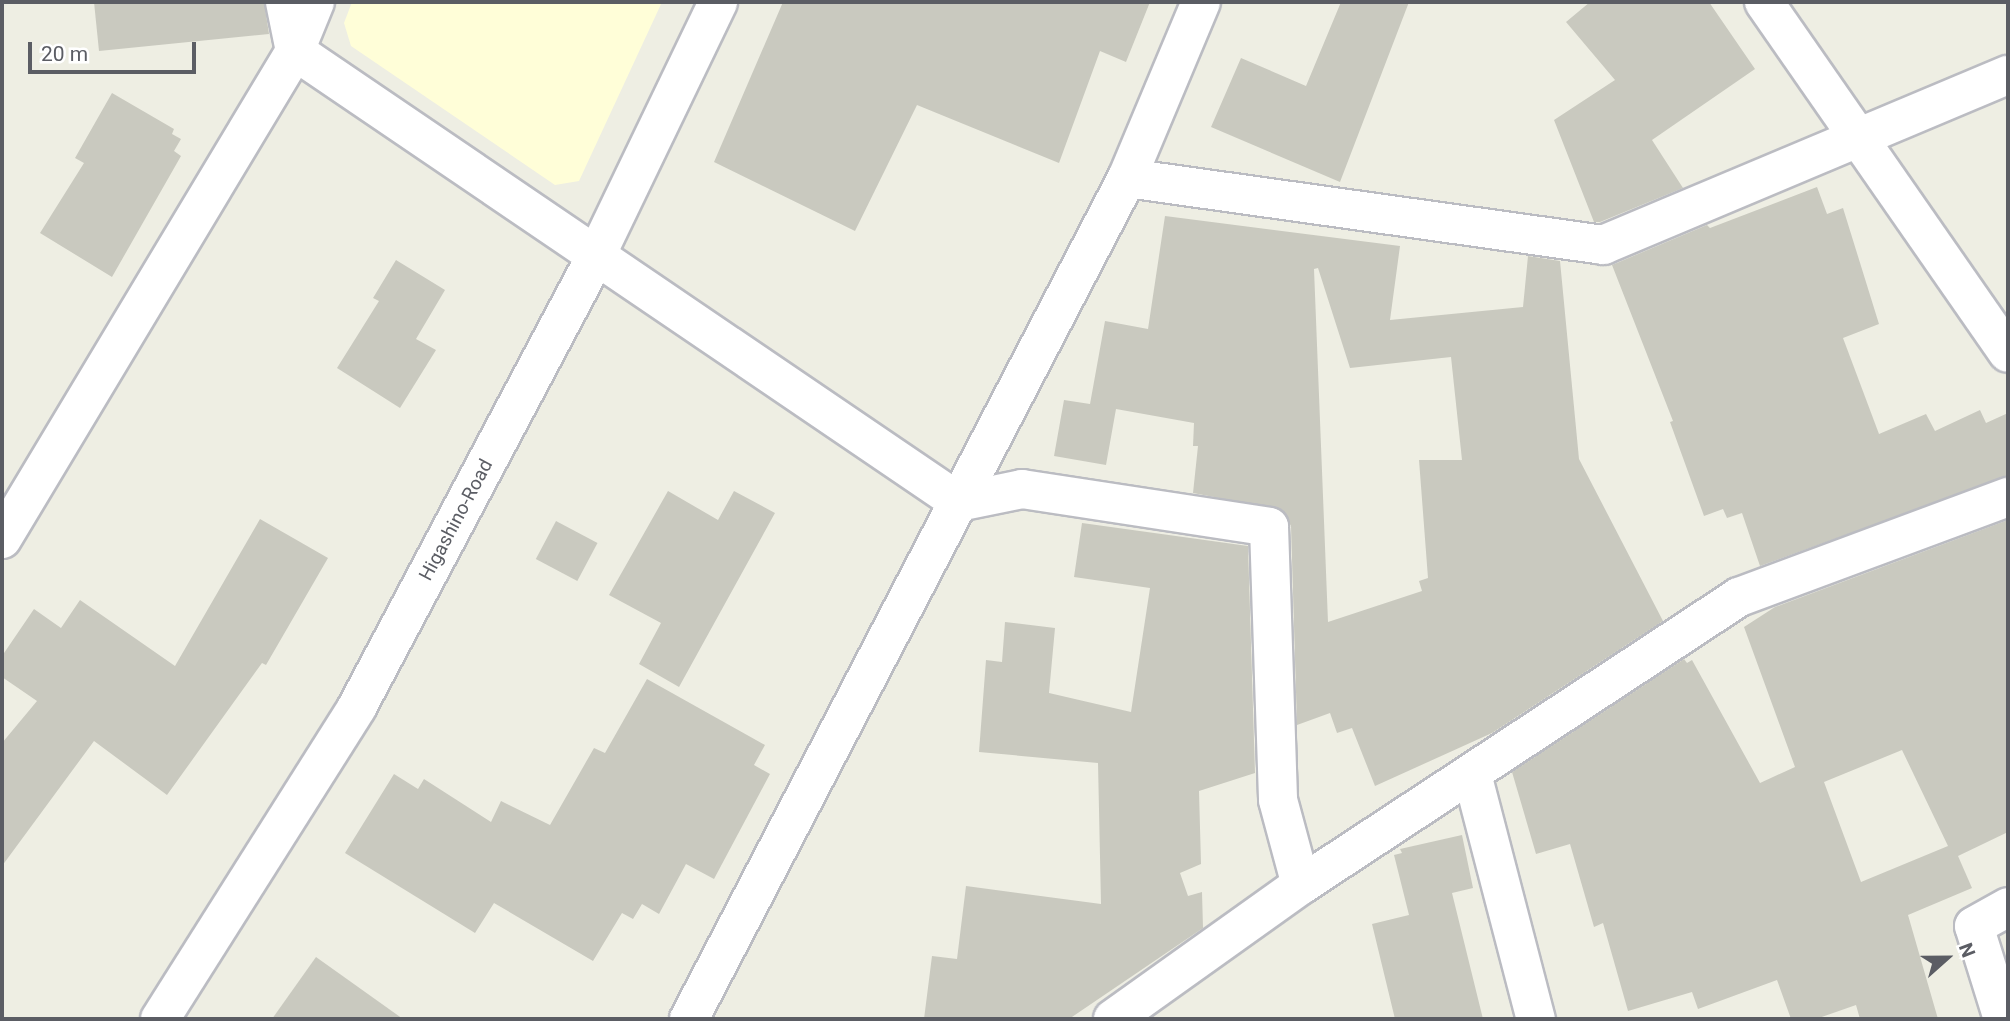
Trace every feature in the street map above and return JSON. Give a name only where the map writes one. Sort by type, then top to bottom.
[{"type":"street","points":[[285,2],[295,51],[595,258],[959,502],[1022,489],[1269,527],[1278,800],[1301,885]]},
{"type":"street","points":[[2,539],[295,51],[315,2]]},
{"type":"street","name":"Higashino-Road","points":[[160,1019],[356,707],[595,258],[718,2]]},
{"type":"street","points":[[689,1019],[1128,178],[1201,2]]},
{"type":"street","points":[[1764,2],[1855,138],[2008,353]]},
{"type":"street","points":[[1128,178],[1603,245],[2008,75]]},
{"type":"street","points":[[1113,1019],[1301,885],[1739,597],[2008,497]]},
{"type":"street","points":[[1472,774],[1536,1019]]},
{"type":"street","points":[[2003,1019],[1974,926],[2008,907]]},
{"type":"shaded area","points":[[352,2],[662,2],[579,181],[555,185],[351,46],[344,23]]},
{"type":"building","points":[[94,2],[264,2],[269,34],[99,51]]},
{"type":"building","points":[[783,2],[1150,2],[1126,62],[1100,51],[1059,163],[917,105],[855,231],[714,162]]},
{"type":"building","points":[[1341,2],[1409,2],[1340,182],[1211,127],[1241,58],[1306,86]]},
{"type":"building","points":[[1590,2],[1709,2],[1755,69],[1652,140],[1683,188],[1600,222],[1594,222],[1554,120],[1615,80],[1566,22]]},
{"type":"building","points":[[112,93],[174,129],[172,134],[181,139],[174,151],[181,156],[112,277],[40,233],[84,163],[75,158]]},
{"type":"building","points":[[1817,187],[1827,214],[1843,208],[1879,324],[1843,338],[1879,434],[1926,414],[1935,431],[1980,410],[1986,423],[2008,413],[2008,476],[1760,566],[1742,513],[1727,518],[1723,509],[1704,516],[1670,422],[1673,421],[1612,265],[1707,225],[1710,228]]},
{"type":"building","points":[[1165,216],[1400,246],[1390,320],[1523,307],[1528,256],[1560,261],[1579,459],[1663,621],[1492,733],[1375,786],[1352,728],[1337,733],[1330,713],[1297,725],[1291,526],[1282,510],[1193,493],[1198,446],[1193,446],[1194,423],[1116,409],[1106,465],[1054,456],[1064,400],[1090,404],[1105,321],[1148,329]],"holes":[[[1318,268],[1350,368],[1451,357],[1462,460],[1419,460],[1428,578],[1419,581],[1422,591],[1328,622],[1314,269]]]},
{"type":"building","points":[[396,260],[445,290],[416,339],[436,350],[400,408],[337,368],[379,301],[373,298]]},
{"type":"building","points":[[668,491],[718,520],[734,491],[775,513],[679,687],[639,664],[661,623],[609,595]]},
{"type":"building","points":[[260,519],[328,558],[266,665],[262,663],[167,795],[94,741],[2,866],[2,743],[37,701],[2,677],[2,656],[34,609],[61,628],[80,600],[175,666]]},
{"type":"building","points":[[2008,520],[2008,832],[1958,856],[1972,888],[1908,915],[1938,1019],[1860,1019],[1856,1005],[1816,1019],[1791,1019],[1777,980],[1698,1009],[1692,992],[1628,1011],[1603,923],[1594,927],[1570,844],[1536,854],[1512,772],[1684,659],[1687,663],[1692,660],[1760,783],[1795,767],[1744,627],[1775,607]],"holes":[[[1902,750],[1948,846],[1861,882],[1824,782]]]},
{"type":"building","points":[[556,521],[597,543],[577,581],[536,559]]},
{"type":"building","points":[[1082,523],[1248,546],[1255,773],[1199,791],[1201,864],[1180,873],[1188,896],[1202,892],[1203,928],[1069,1019],[924,1019],[932,956],[957,959],[966,886],[1101,904],[1098,763],[979,752],[986,660],[1002,662],[1005,622],[1055,628],[1049,693],[1131,712],[1150,588],[1074,577]]},
{"type":"building","points":[[647,679],[765,745],[754,765],[770,774],[714,879],[686,864],[659,914],[642,904],[633,919],[622,913],[593,961],[494,903],[475,933],[345,853],[394,774],[418,789],[424,779],[491,822],[501,801],[550,825],[594,748],[605,753]]},
{"type":"building","points":[[1462,835],[1473,888],[1452,893],[1483,1019],[1395,1019],[1372,924],[1409,915],[1394,855],[1402,853],[1400,849]]},
{"type":"building","points":[[316,957],[403,1019],[272,1019]]}]
